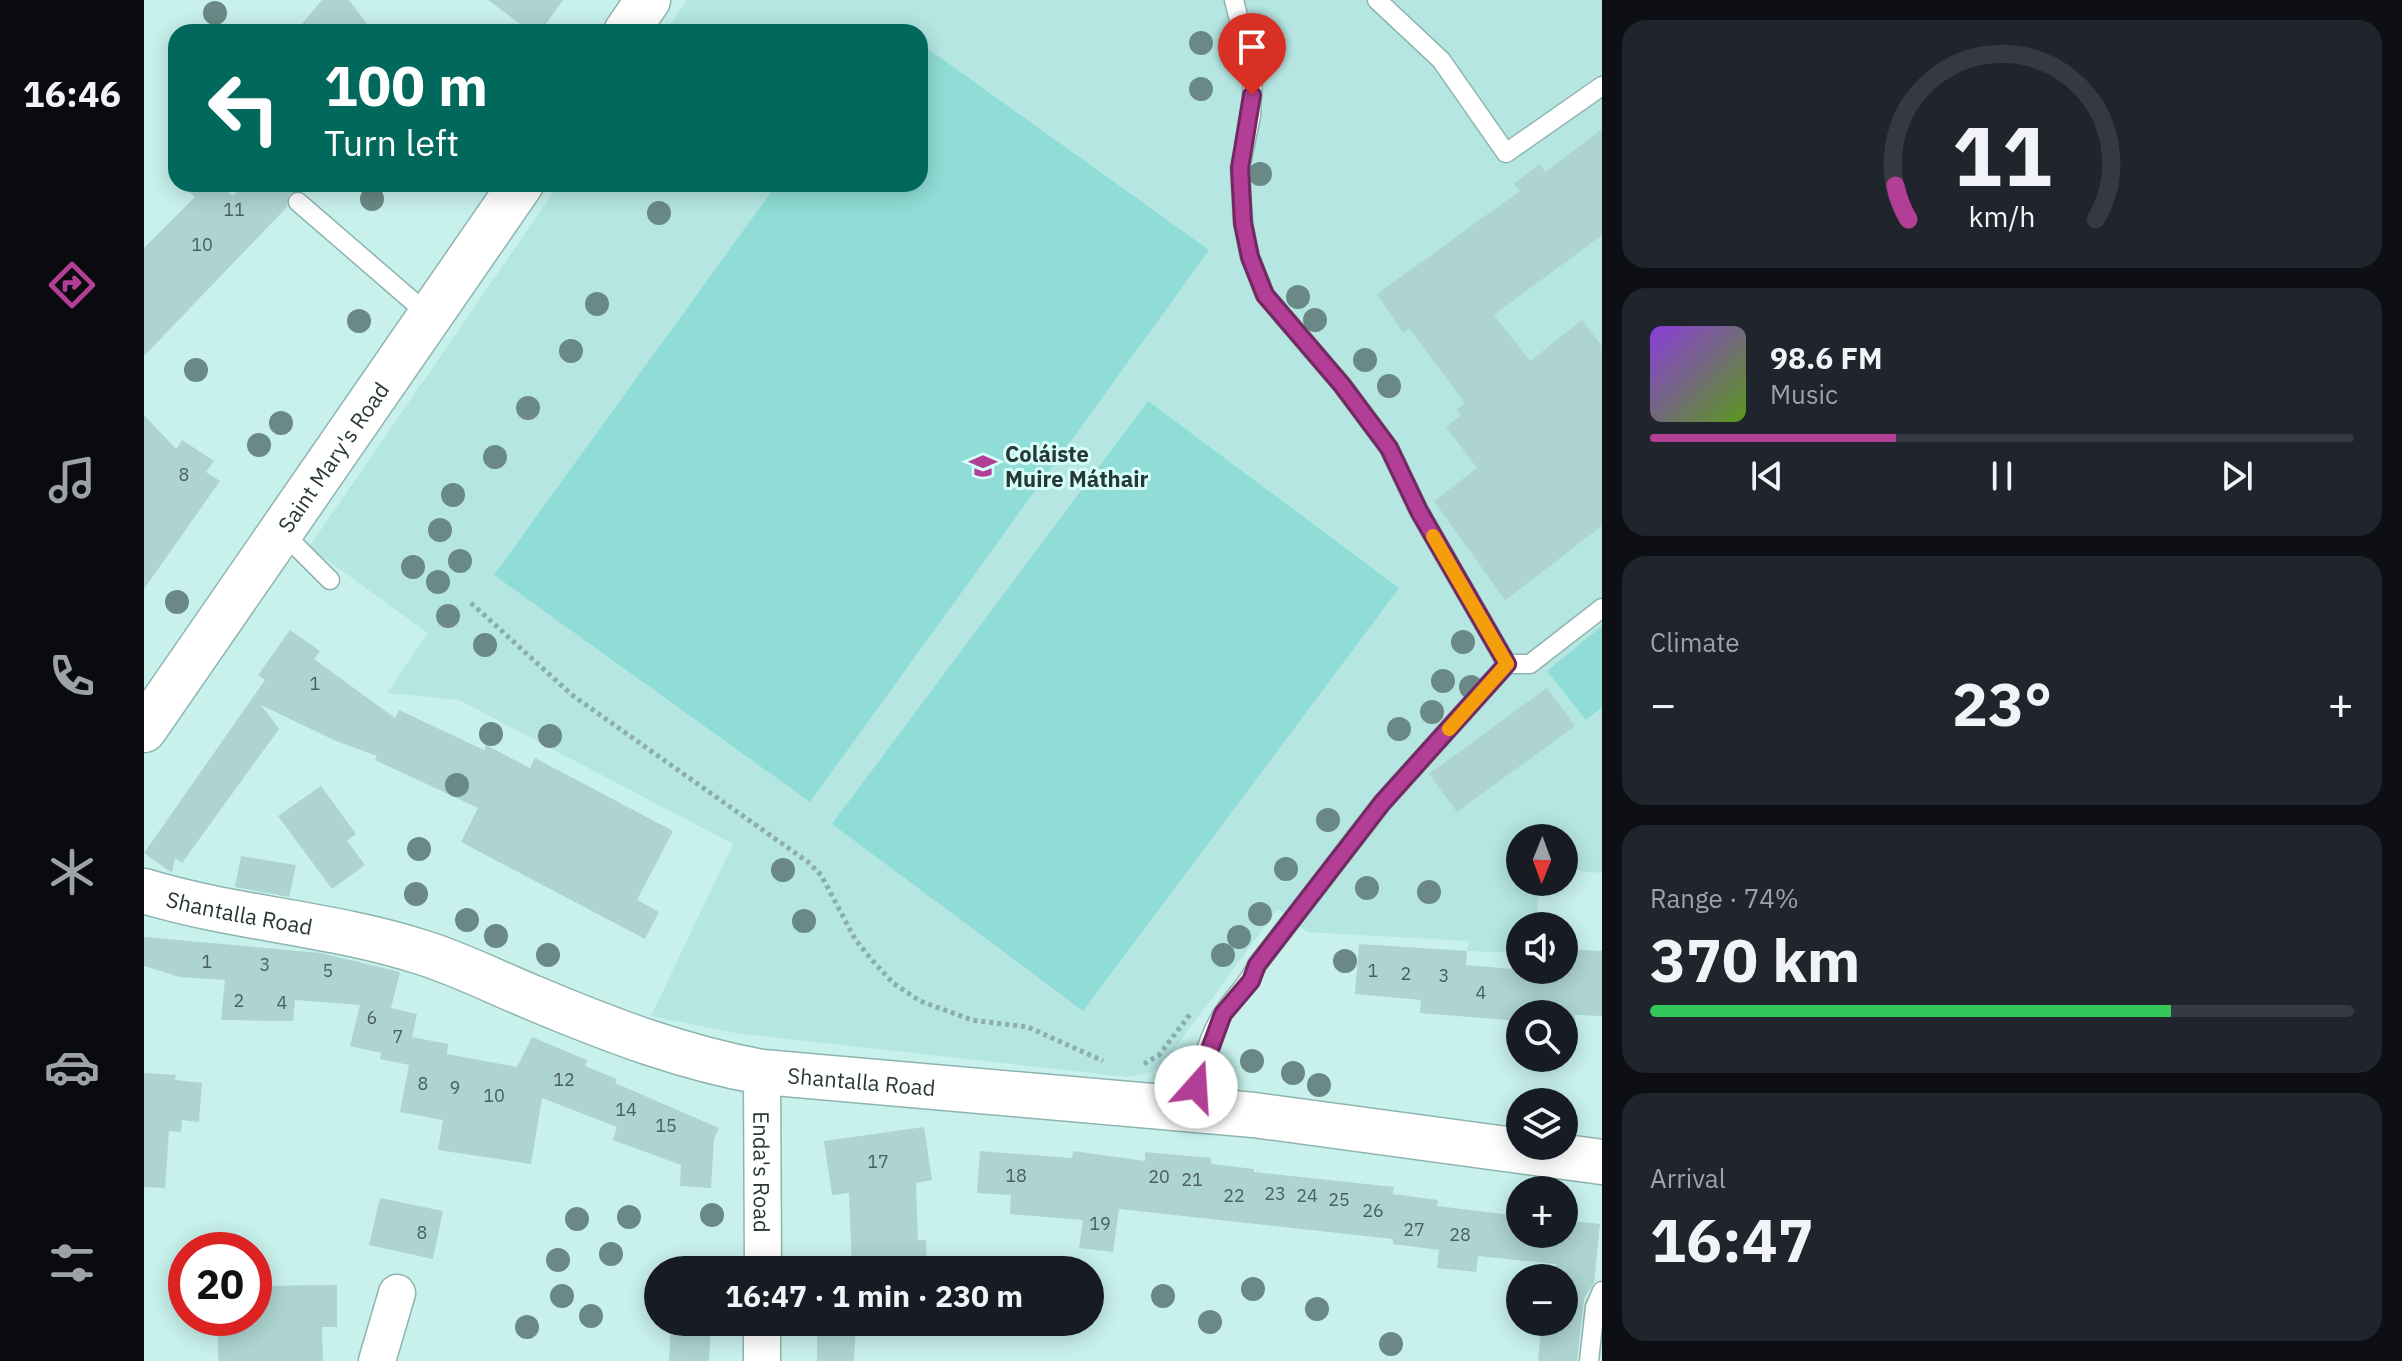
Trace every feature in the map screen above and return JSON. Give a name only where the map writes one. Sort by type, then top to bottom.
[{"type":"street","points":[[632,24],[648,0]]},
{"type":"street","name":"Saint Mary's Road","points":[[144,730],[516,192]]},
{"type":"street","name":"Shantalla Road","points":[[144,891],[226,913],[396,944],[454,963],[638,1040],[718,1064],[762,1072],[1254,1115],[1602,1162]]},
{"type":"street","name":"Enda's Road","points":[[762,1072],[763,1256]]},
{"type":"street","points":[[377,1361],[397,1293]]},
{"type":"street","points":[[762,1336],[762,1361]]},
{"type":"lane","points":[[1234,0],[1253,75],[1251,116],[1240,168],[1243,223],[1250,257],[1265,295],[1342,385],[1389,448],[1419,511],[1507,664]]},
{"type":"lane","points":[[1377,0],[1441,60],[1506,153],[1602,86]]},
{"type":"lane","points":[[298,202],[431,317]]},
{"type":"lane","points":[[282,532],[330,580]]},
{"type":"lane","points":[[1193,1110],[1197,1079],[1223,1014],[1251,981],[1257,965],[1382,803],[1507,664],[1530,664],[1602,608]]},
{"type":"lane","points":[[1589,1361],[1595,1307],[1602,1291]]},
{"type":"path","points":[[471,603],[572,695],[808,862],[821,875],[855,939],[893,983],[943,1013],[1028,1027],[1109,1063]]},
{"type":"path","points":[[1133,1066],[1148,1063],[1159,1055],[1196,1005]]},
{"type":"shaded area","name":"Coláiste Muire Máthair","points":[[687,0],[1602,0],[1602,873],[1578,871],[1578,824],[1506,824],[1506,896],[1539,896],[1537,912],[1506,912],[1506,952],[1467,951],[1469,941],[1307,932],[1278,909],[1163,1064],[1151,1072],[1127,1077],[735,1033],[651,1016],[733,844],[459,700],[387,693],[428,633],[309,547],[553,192],[928,192],[928,24],[670,24]]},
{"type":"shaded area","points":[[928,49],[1209,250],[810,802],[494,575],[771,192],[928,192]]},
{"type":"shaded area","points":[[1148,401],[1399,588],[1083,1011],[832,824]]},
{"type":"shaded area","points":[[1602,626],[1602,707],[1586,720],[1547,671]]},
{"type":"building","points":[[322,0],[349,0],[367,24],[302,24]]},
{"type":"building","points":[[488,0],[563,0],[546,24],[520,24]]},
{"type":"building","points":[[1602,129],[1602,235],[1494,315],[1530,361],[1582,320],[1602,346],[1602,526],[1505,600],[1434,501],[1477,468],[1446,427],[1461,415],[1456,410],[1465,403],[1409,328],[1403,333],[1377,294],[1520,191],[1514,184],[1540,164],[1545,172]]},
{"type":"building","points":[[190,192],[228,192],[233,196],[237,192],[299,192],[290,194],[287,207],[144,356],[144,248],[195,197]]},
{"type":"building","points":[[144,415],[176,449],[182,440],[214,461],[206,472],[220,481],[144,589]]},
{"type":"building","points":[[290,630],[320,651],[314,659],[395,718],[399,710],[484,750],[486,745],[530,768],[535,758],[673,831],[637,900],[659,912],[645,939],[461,842],[478,808],[375,760],[377,756],[336,741],[261,705],[279,729],[182,863],[175,858],[172,873],[144,853],[265,680],[258,675]]},
{"type":"building","points":[[1547,688],[1575,726],[1457,812],[1429,774]]},
{"type":"building","points":[[321,786],[356,834],[347,841],[365,865],[332,889],[278,816]]},
{"type":"building","points":[[241,856],[296,865],[289,897],[235,887]]},
{"type":"building","points":[[144,937],[321,953],[400,972],[391,1008],[417,1014],[412,1037],[448,1044],[447,1054],[517,1067],[532,1037],[587,1060],[585,1066],[617,1079],[615,1083],[719,1128],[714,1139],[711,1188],[680,1186],[681,1165],[613,1140],[617,1127],[542,1098],[531,1164],[438,1150],[443,1120],[400,1112],[409,1065],[380,1059],[381,1053],[350,1046],[360,1005],[295,1000],[293,1021],[221,1020],[225,980],[180,977],[144,966]]},
{"type":"building","points":[[1359,944],[1467,951],[1466,965],[1506,969],[1506,984],[1578,984],[1578,950],[1602,951],[1602,1016],[1578,1015],[1578,1000],[1506,1000],[1506,1020],[1420,1013],[1421,1000],[1355,994]]},
{"type":"building","points":[[144,1073],[176,1075],[175,1080],[202,1083],[199,1122],[182,1120],[181,1132],[169,1131],[165,1188],[144,1187]]},
{"type":"building","points":[[924,1127],[932,1180],[916,1183],[918,1240],[926,1240],[927,1256],[851,1256],[849,1193],[832,1195],[824,1141]]},
{"type":"building","points":[[980,1151],[1072,1158],[1073,1151],[1145,1161],[1145,1152],[1211,1158],[1211,1164],[1254,1169],[1254,1172],[1394,1187],[1393,1194],[1438,1200],[1437,1206],[1506,1214],[1506,1248],[1578,1248],[1578,1222],[1600,1224],[1594,1283],[1584,1298],[1577,1361],[1538,1361],[1540,1336],[1578,1336],[1578,1264],[1478,1256],[1476,1272],[1437,1268],[1439,1250],[1393,1244],[1393,1239],[1119,1209],[1113,1252],[1079,1248],[1083,1220],[1010,1214],[1011,1195],[977,1193]]},
{"type":"building","points":[[380,1198],[443,1211],[433,1259],[369,1245]]},
{"type":"building","points":[[337,1285],[337,1327],[322,1327],[323,1361],[218,1361],[218,1336],[272,1336],[272,1286]]},
{"type":"building","points":[[670,1336],[710,1336],[709,1361],[669,1361]]},
{"type":"building","points":[[817,1336],[855,1336],[854,1361],[817,1361]]},
{"type":"slow traffic","points":[[1433,536],[1507,664],[1449,729]]},
{"type":"place","name":"Coláiste Muire Máthair","points":[[983,466]]},
{"type":"route","points":[[1196,1087],[1223,1014],[1251,981],[1257,965],[1382,803],[1507,664],[1419,511],[1389,448],[1342,385],[1265,295],[1250,257],[1243,223],[1240,168],[1251,116],[1252,95]]}]
